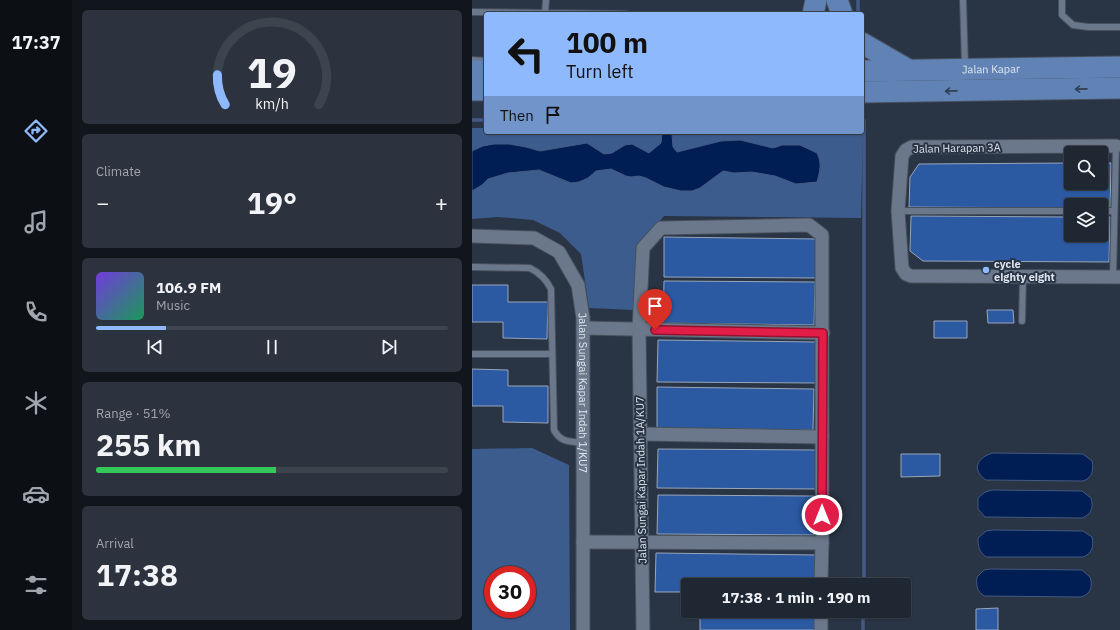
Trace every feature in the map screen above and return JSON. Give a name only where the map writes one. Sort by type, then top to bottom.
[{"type":"highway","points":[[813,12],[816,0]]},
{"type":"highway","points":[[837,0],[841,12]]},
{"type":"highway","points":[[864,44],[907,70]]},
{"type":"highway","name":"Jalan Kapar","points":[[864,71],[1120,66]]},
{"type":"highway","points":[[472,71],[484,71]]},
{"type":"highway","name":"Jalan Kapar","points":[[864,92],[1120,88]]},
{"type":"highway","points":[[472,90],[484,90]]},
{"type":"street","points":[[820,0],[820,12]]},
{"type":"street","points":[[834,0],[834,12]]},
{"type":"street","name":"Jalan Harapan 3A","points":[[1023,277],[911,276],[906,274],[902,268],[898,211],[902,156],[906,150],[912,147],[1116,146]]},
{"type":"street","name":"Jalan Sungai Kapar Indah 1A/KU7","points":[[643,630],[639,329],[643,248],[661,228],[809,225],[822,235],[823,333]]},
{"type":"street","name":"Jalan Sungai Kapar Indah 1/KU7","points":[[472,236],[534,238],[559,252],[578,285],[583,318],[583,630]]},
{"type":"street","points":[[1023,277],[1117,277]]},
{"type":"street","points":[[583,328],[823,333],[821,578]]},
{"type":"street","points":[[640,434],[822,437]]},
{"type":"street","points":[[584,542],[822,543]]},
{"type":"street","points":[[821,618],[821,630]]},
{"type":"lane","points":[[545,12],[546,0]]},
{"type":"lane","points":[[963,0],[966,69]]},
{"type":"lane","points":[[1062,0],[1062,15],[1074,25],[1088,27],[1120,27]]},
{"type":"lane","points":[[472,12],[484,12]]},
{"type":"lane","points":[[472,60],[484,61]]},
{"type":"lane","points":[[1116,146],[1114,211],[1117,277]]},
{"type":"lane","points":[[898,211],[1064,211]]},
{"type":"lane","points":[[1108,211],[1114,211]]},
{"type":"lane","points":[[472,267],[530,268],[538,272],[547,281],[551,289],[554,430],[557,436],[562,440],[583,443]]},
{"type":"lane","points":[[1022,321],[1023,277]]},
{"type":"lane","points":[[472,354],[552,354]]},
{"type":"shaded area","points":[[472,128],[484,128],[484,134],[863,134],[861,218],[664,216],[636,250],[634,310],[589,308],[581,254],[560,233],[533,220],[498,217],[472,219]]},
{"type":"shaded area","points":[[662,134],[672,134],[673,147],[677,152],[721,141],[740,140],[773,148],[782,145],[800,145],[817,153],[820,160],[820,167],[817,182],[796,184],[775,176],[752,172],[734,173],[723,171],[700,188],[692,191],[681,191],[664,187],[639,176],[626,176],[611,169],[596,171],[588,178],[579,182],[571,183],[539,170],[508,173],[488,179],[472,191],[472,151],[483,146],[509,144],[540,151],[587,143],[604,154],[612,153],[625,145],[632,144],[649,153],[661,143]]},
{"type":"shaded area","points":[[532,448],[569,465],[570,630],[472,630],[472,449]]},
{"type":"shaded area","points":[[993,453],[1083,454],[1092,461],[1093,468],[1090,476],[1083,481],[986,480],[981,476],[977,468],[978,464],[987,455]]},
{"type":"shaded area","points":[[992,490],[1082,491],[1091,498],[1092,507],[1090,513],[1082,518],[985,517],[978,509],[978,498],[985,492]]},
{"type":"shaded area","points":[[986,531],[1083,531],[1092,537],[1093,544],[1090,552],[1083,557],[986,557],[979,549],[978,538]]},
{"type":"shaded area","points":[[984,570],[1082,570],[1090,577],[1091,586],[1089,592],[1081,597],[984,596],[978,588],[977,577]]},
{"type":"building","points":[[1064,163],[1064,190],[1108,190],[1108,163],[1111,163],[1110,209],[1108,209],[1108,198],[1064,198],[1064,208],[909,207],[910,177],[919,164]]},
{"type":"building","points":[[911,216],[1064,217],[1064,242],[1108,242],[1108,217],[1110,217],[1109,262],[923,261],[910,251]]},
{"type":"building","points":[[664,237],[819,239],[818,278],[664,277]]},
{"type":"building","points":[[664,281],[815,282],[814,325],[663,323]]},
{"type":"building","points":[[472,285],[508,285],[508,302],[548,302],[547,339],[503,338],[503,322],[472,322]]},
{"type":"building","points":[[987,310],[1013,310],[1014,323],[988,323]]},
{"type":"building","points":[[934,321],[967,321],[967,338],[934,338]]},
{"type":"building","points":[[658,340],[817,342],[816,383],[657,382]]},
{"type":"building","points":[[472,369],[508,370],[508,386],[548,386],[548,423],[503,422],[503,406],[472,406]]},
{"type":"building","points":[[657,387],[814,389],[813,430],[657,428]]},
{"type":"building","points":[[658,449],[818,450],[818,489],[657,488]]},
{"type":"building","points":[[901,454],[940,454],[940,476],[901,477]]},
{"type":"building","points":[[658,495],[814,496],[814,535],[657,534]]},
{"type":"building","points":[[656,553],[818,555],[817,578],[681,578],[681,592],[655,592]]},
{"type":"building","points":[[998,608],[998,630],[976,630],[976,609]]},
{"type":"building","points":[[700,618],[818,618],[817,630],[700,630]]},
{"type":"waterway","points":[[858,0],[858,12]]},
{"type":"waterway","points":[[472,120],[484,120]]},
{"type":"waterway","points":[[864,120],[864,134]]},
{"type":"waterway","points":[[864,134],[864,578]]},
{"type":"waterway","points":[[863,618],[863,630]]},
{"type":"place","name":"cycle eighty eight","points":[[986,270]]},
{"type":"route","points":[[655,330],[823,333],[822,515]]}]
